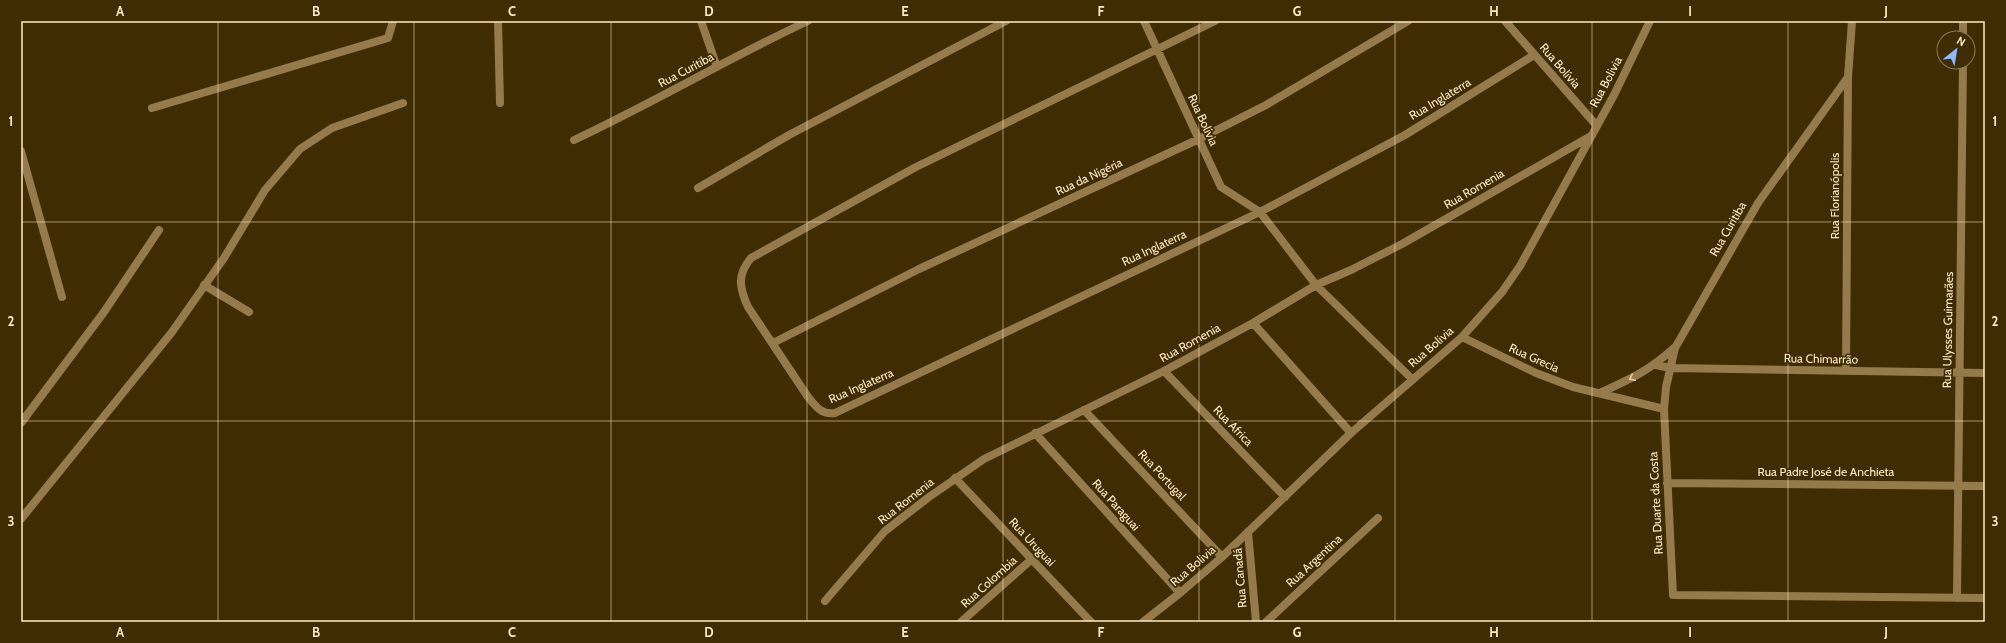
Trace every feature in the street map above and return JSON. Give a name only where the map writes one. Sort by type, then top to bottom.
[{"type":"street","points":[[152,108],[388,38],[393,21]]},
{"type":"street","points":[[498,21],[500,103]]},
{"type":"street","points":[[701,21],[717,67]]},
{"type":"street","name":"Rua Curitiba","points":[[574,140],[614,122],[717,67],[808,21]]},
{"type":"street","points":[[698,188],[783,138],[1006,21]]},
{"type":"street","name":"Rua Bolívia","points":[[1144,21],[1221,187],[1260,212],[1316,285],[1412,379]]},
{"type":"street","name":"Rua Inglaterra","points":[[1215,21],[891,180],[751,258],[741,274],[743,295],[748,307],[773,342],[808,398],[822,412],[828,414],[835,413],[1260,212],[1405,135],[1534,55]]},
{"type":"street","name":"Rua da Nigéria","points":[[773,342],[926,265],[1199,139],[1266,105],[1408,21]]},
{"type":"street","name":"Rua Bolívia","points":[[1505,21],[1597,126]]},
{"type":"street","name":"Rua Bolivia","points":[[1142,622],[1180,593],[1222,557],[1351,433],[1462,337],[1502,292],[1520,266],[1590,136],[1597,126],[1650,21]]},
{"type":"street","name":"Rua Florianópolis","points":[[1846,371],[1848,77],[1852,21]]},
{"type":"street","name":"Rua Ulysses Guimarães","points":[[1957,598],[1963,70]]},
{"type":"street","name":"Rua Curitiba","points":[[1664,408],[1670,368],[1675,348],[1758,203],[1848,77]]},
{"type":"street","points":[[21,519],[172,332],[224,258],[265,190],[300,149],[332,128],[403,103]]},
{"type":"street","name":"Rua Romenia","points":[[825,601],[885,531],[955,478],[999,451],[1164,371],[1253,323],[1316,285],[1351,270],[1402,244],[1590,136]]},
{"type":"street","points":[[21,150],[62,297]]},
{"type":"street","points":[[21,423],[104,312],[159,230]]},
{"type":"street","points":[[204,285],[249,312]]},
{"type":"street","points":[[1253,323],[1351,433]]},
{"type":"street","name":"Rua Grecia","points":[[1462,337],[1548,378],[1573,387],[1664,408]]},
{"type":"street","points":[[1600,393],[1636,377],[1656,365],[1675,348]]},
{"type":"street","name":"Rua Chimarrão","points":[[1656,365],[1670,368],[1985,373]]},
{"type":"street","name":"Rua Africa","points":[[1164,371],[1285,497]]},
{"type":"street","name":"Rua Duarte da Costa","points":[[1664,408],[1674,596],[1957,598]]},
{"type":"street","name":"Rua Portugal","points":[[1084,410],[1222,557]]},
{"type":"street","name":"Rua Paraguai","points":[[1035,433],[1180,593]]},
{"type":"street","name":"Rua Uruguai","points":[[955,478],[1091,622]]},
{"type":"street","name":"Rua Padre José de Anchieta","points":[[1667,483],[1985,486]]},
{"type":"street","name":"Rua Argentina","points":[[1266,622],[1378,518]]},
{"type":"street","name":"Rua Canadá","points":[[1248,532],[1256,622]]},
{"type":"street","name":"Rua Colombia","points":[[961,622],[1032,559]]},
{"type":"street","points":[[1957,598],[1985,598]]}]
